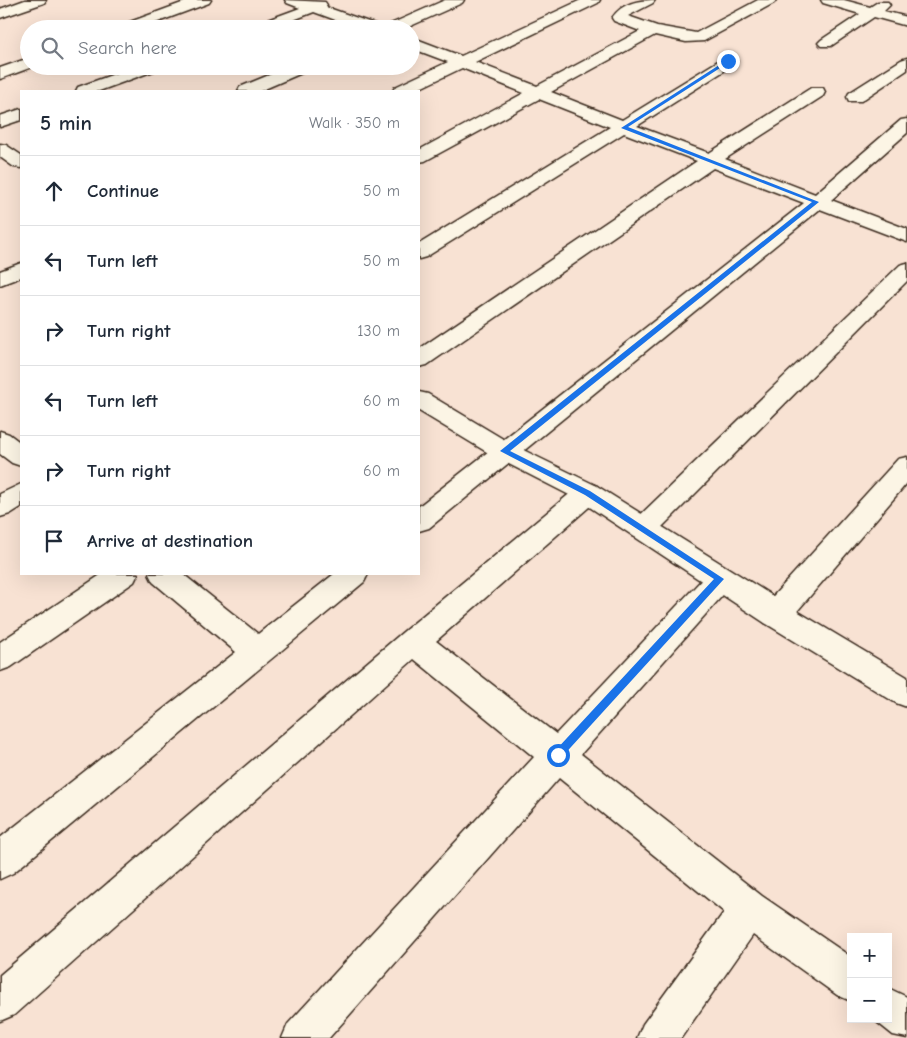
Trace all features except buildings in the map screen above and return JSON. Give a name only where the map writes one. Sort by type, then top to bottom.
[{"type":"street","points":[[0,14],[40,0]]},
{"type":"street","points":[[149,20],[204,0]]},
{"type":"street","points":[[292,0],[348,20]]},
{"type":"street","points":[[280,20],[333,0]]},
{"type":"street","points":[[412,20],[457,0]]},
{"type":"street","points":[[403,90],[593,0]]},
{"type":"street","points":[[648,0],[623,13],[620,18],[653,30],[686,38],[699,38],[769,0]]},
{"type":"street","points":[[828,0],[907,22]]},
{"type":"street","points":[[826,43],[890,0]]},
{"type":"street","points":[[420,157],[653,30]]},
{"type":"street","points":[[420,46],[537,94],[907,236]]},
{"type":"street","points":[[420,252],[624,128],[728,61]]},
{"type":"street","points":[[855,97],[907,63]]},
{"type":"street","points":[[0,74],[20,66]]},
{"type":"street","points":[[87,90],[128,75]]},
{"type":"street","points":[[248,90],[283,75]]},
{"type":"street","points":[[420,359],[710,161],[817,92]]},
{"type":"street","points":[[0,122],[20,114]]},
{"type":"street","points":[[420,520],[816,202],[907,124]]},
{"type":"street","points":[[0,149],[20,162]]},
{"type":"street","points":[[643,529],[907,269]]},
{"type":"street","points":[[0,279],[20,270]]},
{"type":"street","points":[[420,401],[504,451],[588,493],[720,579],[907,693]]},
{"type":"street","points":[[0,440],[20,456]]},
{"type":"street","points":[[776,614],[907,466]]},
{"type":"street","points":[[0,1001],[414,641],[588,493]]},
{"type":"street","points":[[0,507],[20,495]]},
{"type":"street","points":[[0,658],[123,575]]},
{"type":"street","points":[[164,575],[258,652]]},
{"type":"street","points":[[0,861],[353,575]]},
{"type":"street","points":[[302,1038],[720,579]]},
{"type":"street","points":[[414,641],[749,910],[847,979]]},
{"type":"street","points":[[657,1038],[749,910]]},
{"type":"street","points":[[892,1011],[907,1021]]},
{"type":"route","points":[[558,755],[720,579],[588,493],[504,451],[816,202],[624,128],[728,61]]}]
